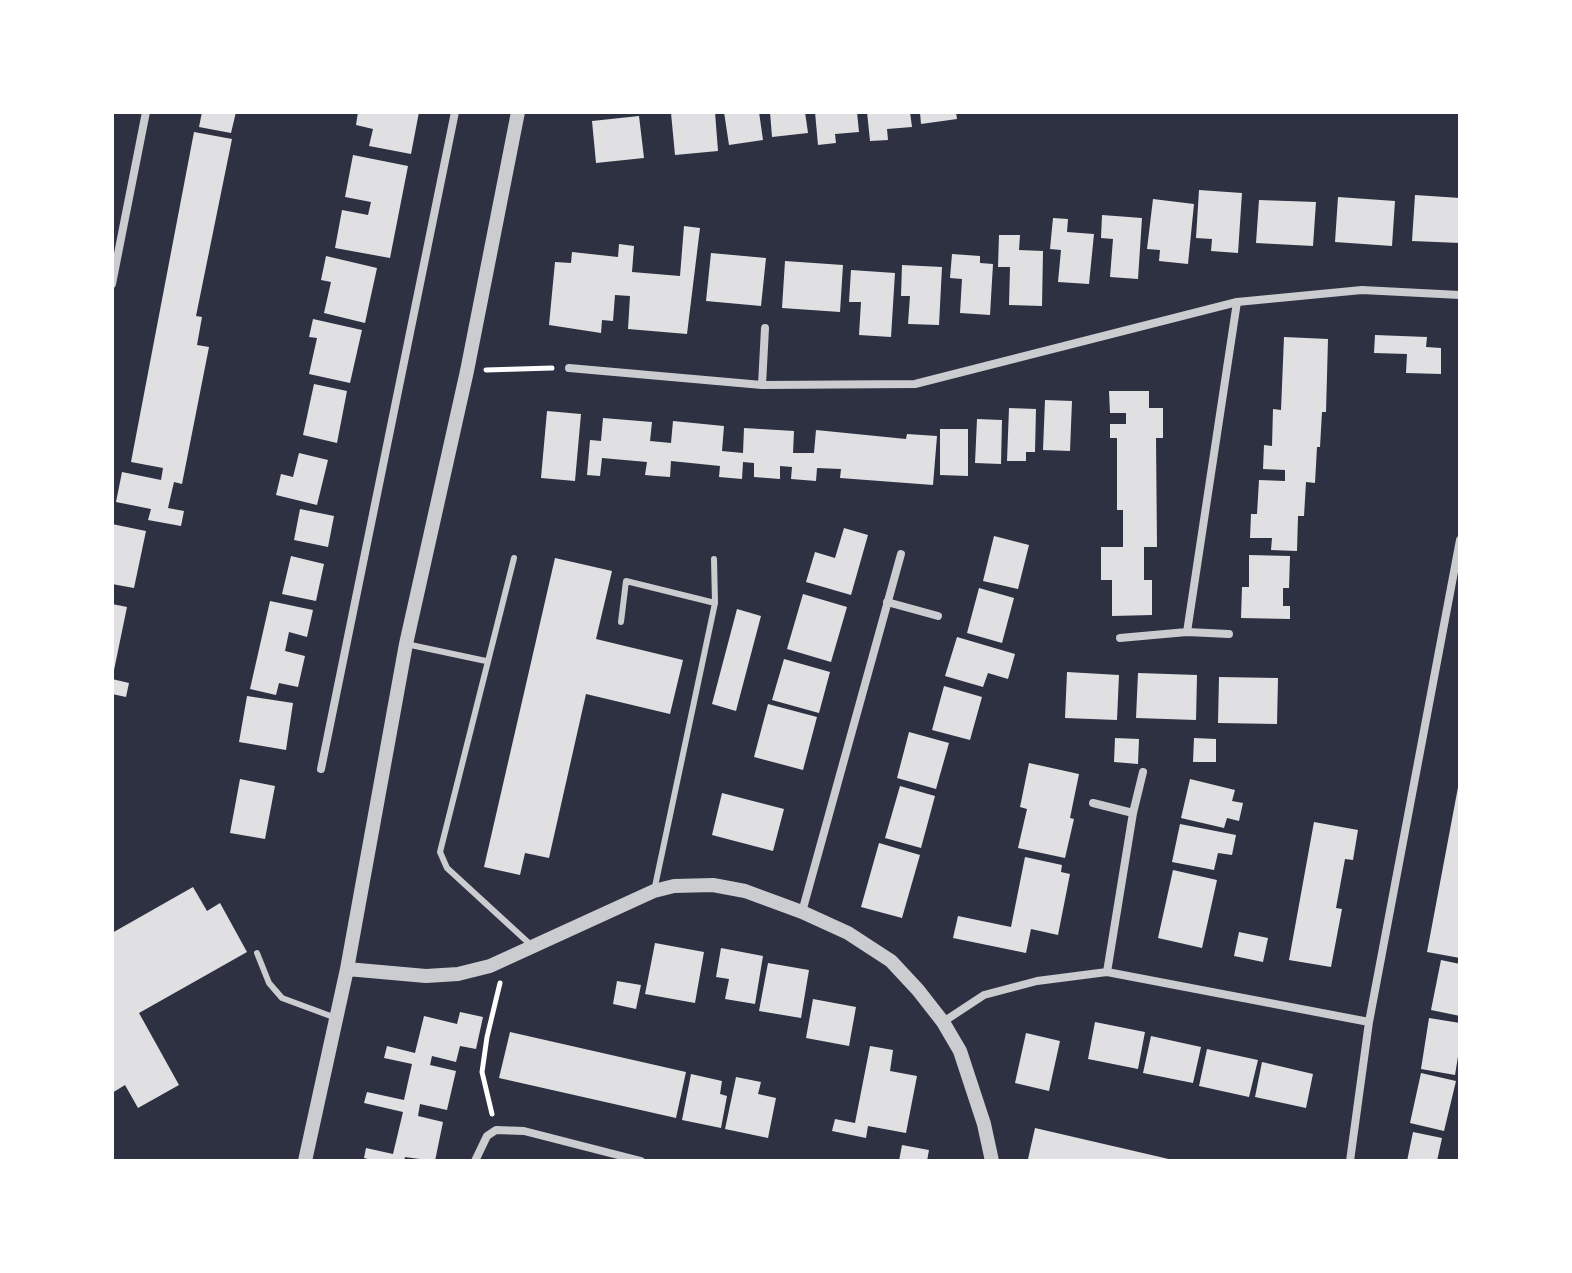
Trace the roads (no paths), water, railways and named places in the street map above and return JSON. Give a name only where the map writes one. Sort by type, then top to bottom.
[{"type":"street","points":[[112,284],[116,241],[146,112]]},
{"type":"street","points":[[321,769],[455,112]]},
{"type":"street","points":[[305,1161],[347,969],[406,644],[467,371],[518,112]]},
{"type":"street","points":[[569,368],[762,385],[915,384],[1237,302],[1362,290],[1460,295]]},
{"type":"street","points":[[1187,632],[1237,302]]},
{"type":"street","points":[[762,385],[765,328]]},
{"type":"street","points":[[1350,1161],[1369,1022],[1460,540]]},
{"type":"street","points":[[802,912],[901,554]]},
{"type":"street","points":[[887,602],[938,616]]},
{"type":"street","points":[[1120,638],[1187,632],[1229,634]]},
{"type":"street","points":[[1107,972],[1133,813],[1143,772]]},
{"type":"street","points":[[1093,803],[1133,813]]},
{"type":"street","points":[[347,969],[426,976],[458,974],[506,958],[654,891],[674,886],[713,885],[745,891],[848,933],[891,961],[943,1022],[960,1051],[984,1124],[992,1161]]},
{"type":"street","points":[[943,1022],[984,995],[1037,981],[1107,972],[1369,1022]]},
{"type":"street","points":[[475,1161],[487,1136],[496,1130],[524,1131],[641,1161]]},
{"type":"lane","points":[[514,558],[440,852],[447,868],[533,946]]},
{"type":"lane","points":[[654,891],[715,603],[714,559]]},
{"type":"lane","points":[[621,622],[626,581],[715,603]]},
{"type":"lane","points":[[406,644],[486,661]]},
{"type":"lane","points":[[257,953],[269,983],[282,998],[336,1018]]}]
